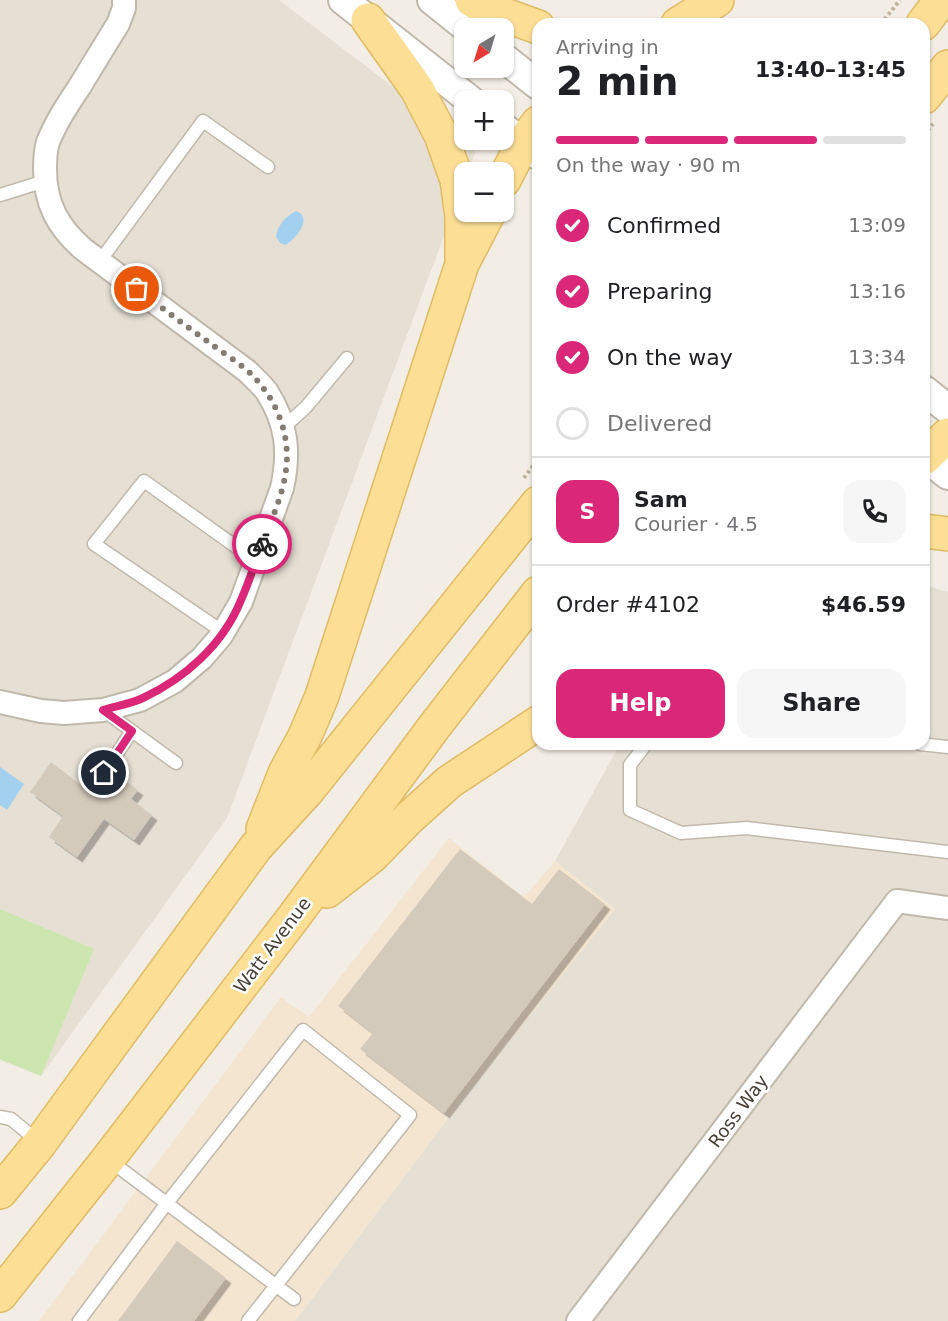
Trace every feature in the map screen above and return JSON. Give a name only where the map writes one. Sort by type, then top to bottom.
[{"type":"main road","points":[[472,0],[488,9],[532,25]]},
{"type":"main road","points":[[688,18],[717,0]]},
{"type":"main road","points":[[928,18],[941,0]]},
{"type":"main road","points":[[368,20],[417,89],[441,135],[457,180],[462,216],[462,264]]},
{"type":"main road","points":[[930,90],[948,67]]},
{"type":"main road","points":[[513,162],[526,137]]},
{"type":"main road","points":[[256,847],[285,772],[305,736],[322,696],[462,264],[484,222]]},
{"type":"main road","points":[[0,1192],[40,1143],[256,847],[308,790],[532,510]]},
{"type":"main road","points":[[930,532],[948,534]]},
{"type":"main road","name":"Watt Avenue","points":[[0,1294],[108,1159],[293,918],[434,727],[532,600]]},
{"type":"main road","points":[[293,918],[372,856],[448,782],[532,727]]},
{"type":"street","points":[[0,702],[41,711],[64,713],[103,710],[140,700],[175,681],[202,658],[223,632],[241,602],[286,471],[287,453],[280,417],[266,392],[248,371],[72,240],[54,214],[48,198],[45,156],[48,144],[58,120],[118,24],[124,8],[124,0]]},
{"type":"street","points":[[343,0],[457,90]]},
{"type":"street","points":[[432,0],[455,18]]},
{"type":"street","points":[[514,66],[532,81]]},
{"type":"street","points":[[930,395],[948,409]]},
{"type":"street","name":"Ross Way","points":[[578,1321],[897,901],[948,908]]},
{"type":"lane","points":[[100,261],[203,121],[268,167]]},
{"type":"lane","points":[[0,195],[45,181]]},
{"type":"lane","points":[[283,428],[306,407],[347,358]]},
{"type":"lane","points":[[223,632],[94,544],[144,481],[256,561]]},
{"type":"lane","points":[[103,710],[176,764]]},
{"type":"lane","points":[[104,773],[132,731]]},
{"type":"lane","points":[[930,745],[948,747]]},
{"type":"lane","points":[[641,750],[630,765],[630,810],[681,833],[746,828],[948,852]]},
{"type":"lane","points":[[79,1321],[167,1203],[303,1030],[410,1115],[248,1321]]},
{"type":"lane","points":[[0,1117],[11,1119],[40,1143]]},
{"type":"lane","points":[[108,1159],[294,1299]]},
{"type":"path","points":[[886,18],[900,0]]},
{"type":"shaded area","points":[[0,0],[279,0],[454,133],[454,150],[476,150],[472,162],[454,162],[454,209],[227,818],[41,1076],[0,1060]]},
{"type":"shaded area","points":[[930,587],[948,592],[948,1321],[295,1321],[450,1116],[614,908],[555,861],[617,750],[930,750]]},
{"type":"shaded area","points":[[449,838],[524,897],[555,861],[615,909],[450,1116],[295,1321],[39,1321],[281,997],[309,1017]]},
{"type":"green space","points":[[0,909],[94,949],[41,1076],[0,1059]]},
{"type":"water","points":[[296,211],[303,219],[301,229],[285,245],[280,243],[276,237],[278,228],[285,218]]},
{"type":"water","points":[[0,767],[24,784],[7,810],[0,805]]},
{"type":"building","points":[[51,762],[81,785],[85,780],[103,793],[116,774],[138,790],[131,799],[152,815],[134,840],[104,819],[77,857],[49,837],[63,816],[30,792]]},
{"type":"building","points":[[460,849],[532,904],[559,869],[605,904],[444,1113],[360,1049],[373,1033],[338,1006]]},
{"type":"building","points":[[177,1241],[226,1278],[194,1321],[118,1321]]},
{"type":"way so far","points":[[137,289],[248,371],[266,392],[280,417],[285,434],[286,471],[262,544]]},
{"type":"route","points":[[104,773],[132,731],[103,710],[140,700],[175,681],[202,658],[221,636],[241,602],[262,544]]}]
